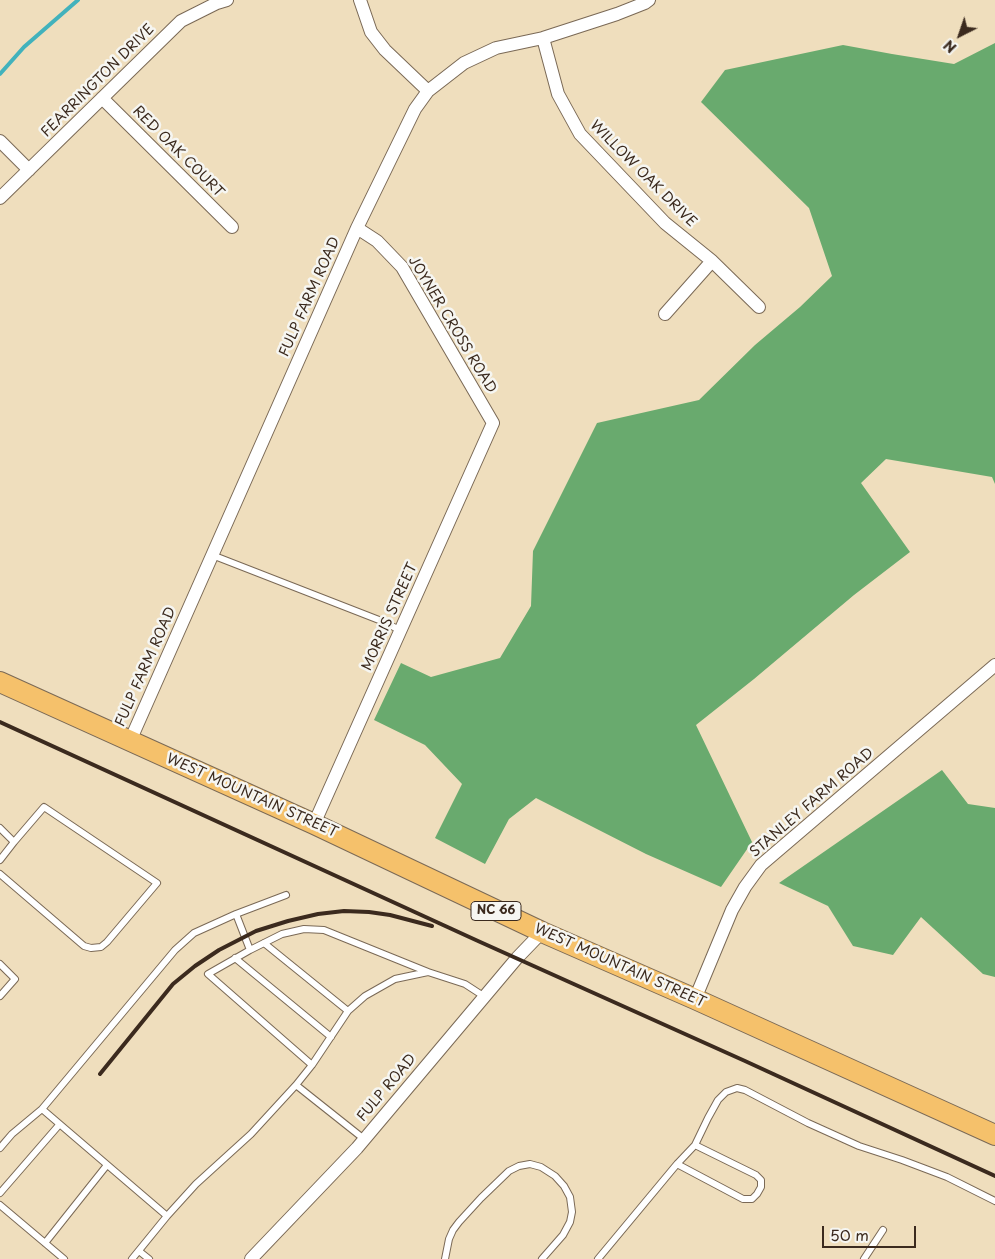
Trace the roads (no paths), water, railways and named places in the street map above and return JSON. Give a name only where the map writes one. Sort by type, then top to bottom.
[{"type":"main road","name":"WEST MOUNTAIN STREET","points":[[0,682],[314,824],[542,932],[995,1135]]},
{"type":"street","name":"FEARRINGTON DRIVE","points":[[0,198],[181,20],[217,3],[228,0]]},
{"type":"street","points":[[360,0],[371,32],[385,50],[428,91]]},
{"type":"street","name":"FULP FARM ROAD","points":[[130,741],[357,228],[415,109],[428,91],[464,63],[496,48],[543,38],[617,14],[649,0]]},
{"type":"street","name":"WILLOW OAK DRIVE","points":[[543,38],[558,94],[580,134],[665,222],[712,262],[759,307]]},
{"type":"street","name":"RED OAK COURT","points":[[102,98],[232,226]]},
{"type":"street","points":[[0,140],[29,170]]},
{"type":"street","name":"JOYNER CROSS ROAD","points":[[357,228],[377,241],[402,267],[493,423]]},
{"type":"street","points":[[664,314],[712,262]]},
{"type":"street","name":"MORRIS STREET","points":[[314,824],[493,423]]},
{"type":"street","name":"STANLEY FARM ROAD","points":[[696,1000],[732,910],[745,887],[761,865],[995,664]]},
{"type":"street","name":"FULP ROAD","points":[[255,1258],[364,1138],[542,932]]},
{"type":"lane","points":[[212,555],[379,620],[400,630]]},
{"type":"lane","points":[[0,860],[44,807],[157,883],[107,942],[101,947],[91,948],[84,946],[0,874]]},
{"type":"lane","points":[[0,828],[14,842]]},
{"type":"lane","points":[[0,1148],[12,1134],[42,1109],[175,950],[194,934],[236,914],[286,895]]},
{"type":"lane","points":[[236,914],[250,950]]},
{"type":"lane","points":[[312,1065],[208,974],[282,934],[304,929],[324,930],[428,972],[465,984],[485,997]]},
{"type":"lane","points":[[264,943],[348,1011]]},
{"type":"lane","points":[[235,958],[331,1038]]},
{"type":"lane","points":[[0,964],[16,979],[0,996]]},
{"type":"lane","points":[[132,1259],[196,1184],[251,1134],[296,1085],[331,1038],[348,1011],[365,996],[395,979],[428,972]]},
{"type":"lane","points":[[296,1085],[364,1138]]},
{"type":"lane","points":[[598,1259],[695,1145],[718,1100],[726,1092],[737,1088],[745,1090],[808,1123],[859,1146],[947,1177],[995,1201]]},
{"type":"lane","points":[[42,1109],[167,1216]]},
{"type":"lane","points":[[0,1193],[59,1124]]},
{"type":"lane","points":[[677,1164],[743,1199],[752,1198],[757,1194],[761,1187],[761,1180],[756,1175],[695,1145]]},
{"type":"lane","points":[[445,1259],[449,1239],[458,1222],[509,1171],[519,1166],[530,1164],[554,1176],[564,1186],[570,1197],[572,1212],[570,1222],[563,1235],[542,1259]]},
{"type":"lane","points":[[45,1243],[107,1165]]},
{"type":"lane","points":[[0,1205],[64,1259]]},
{"type":"lane","points":[[864,1259],[883,1230]]},
{"type":"lane","points":[[139,1251],[148,1259]]},
{"type":"waterway","points":[[0,74],[24,47],[78,0]]},
{"type":"railway","points":[[0,722],[995,1176]]},
{"type":"railway","points":[[100,1074],[173,984],[219,950],[256,931],[318,914],[344,911],[390,915],[432,926]]}]
